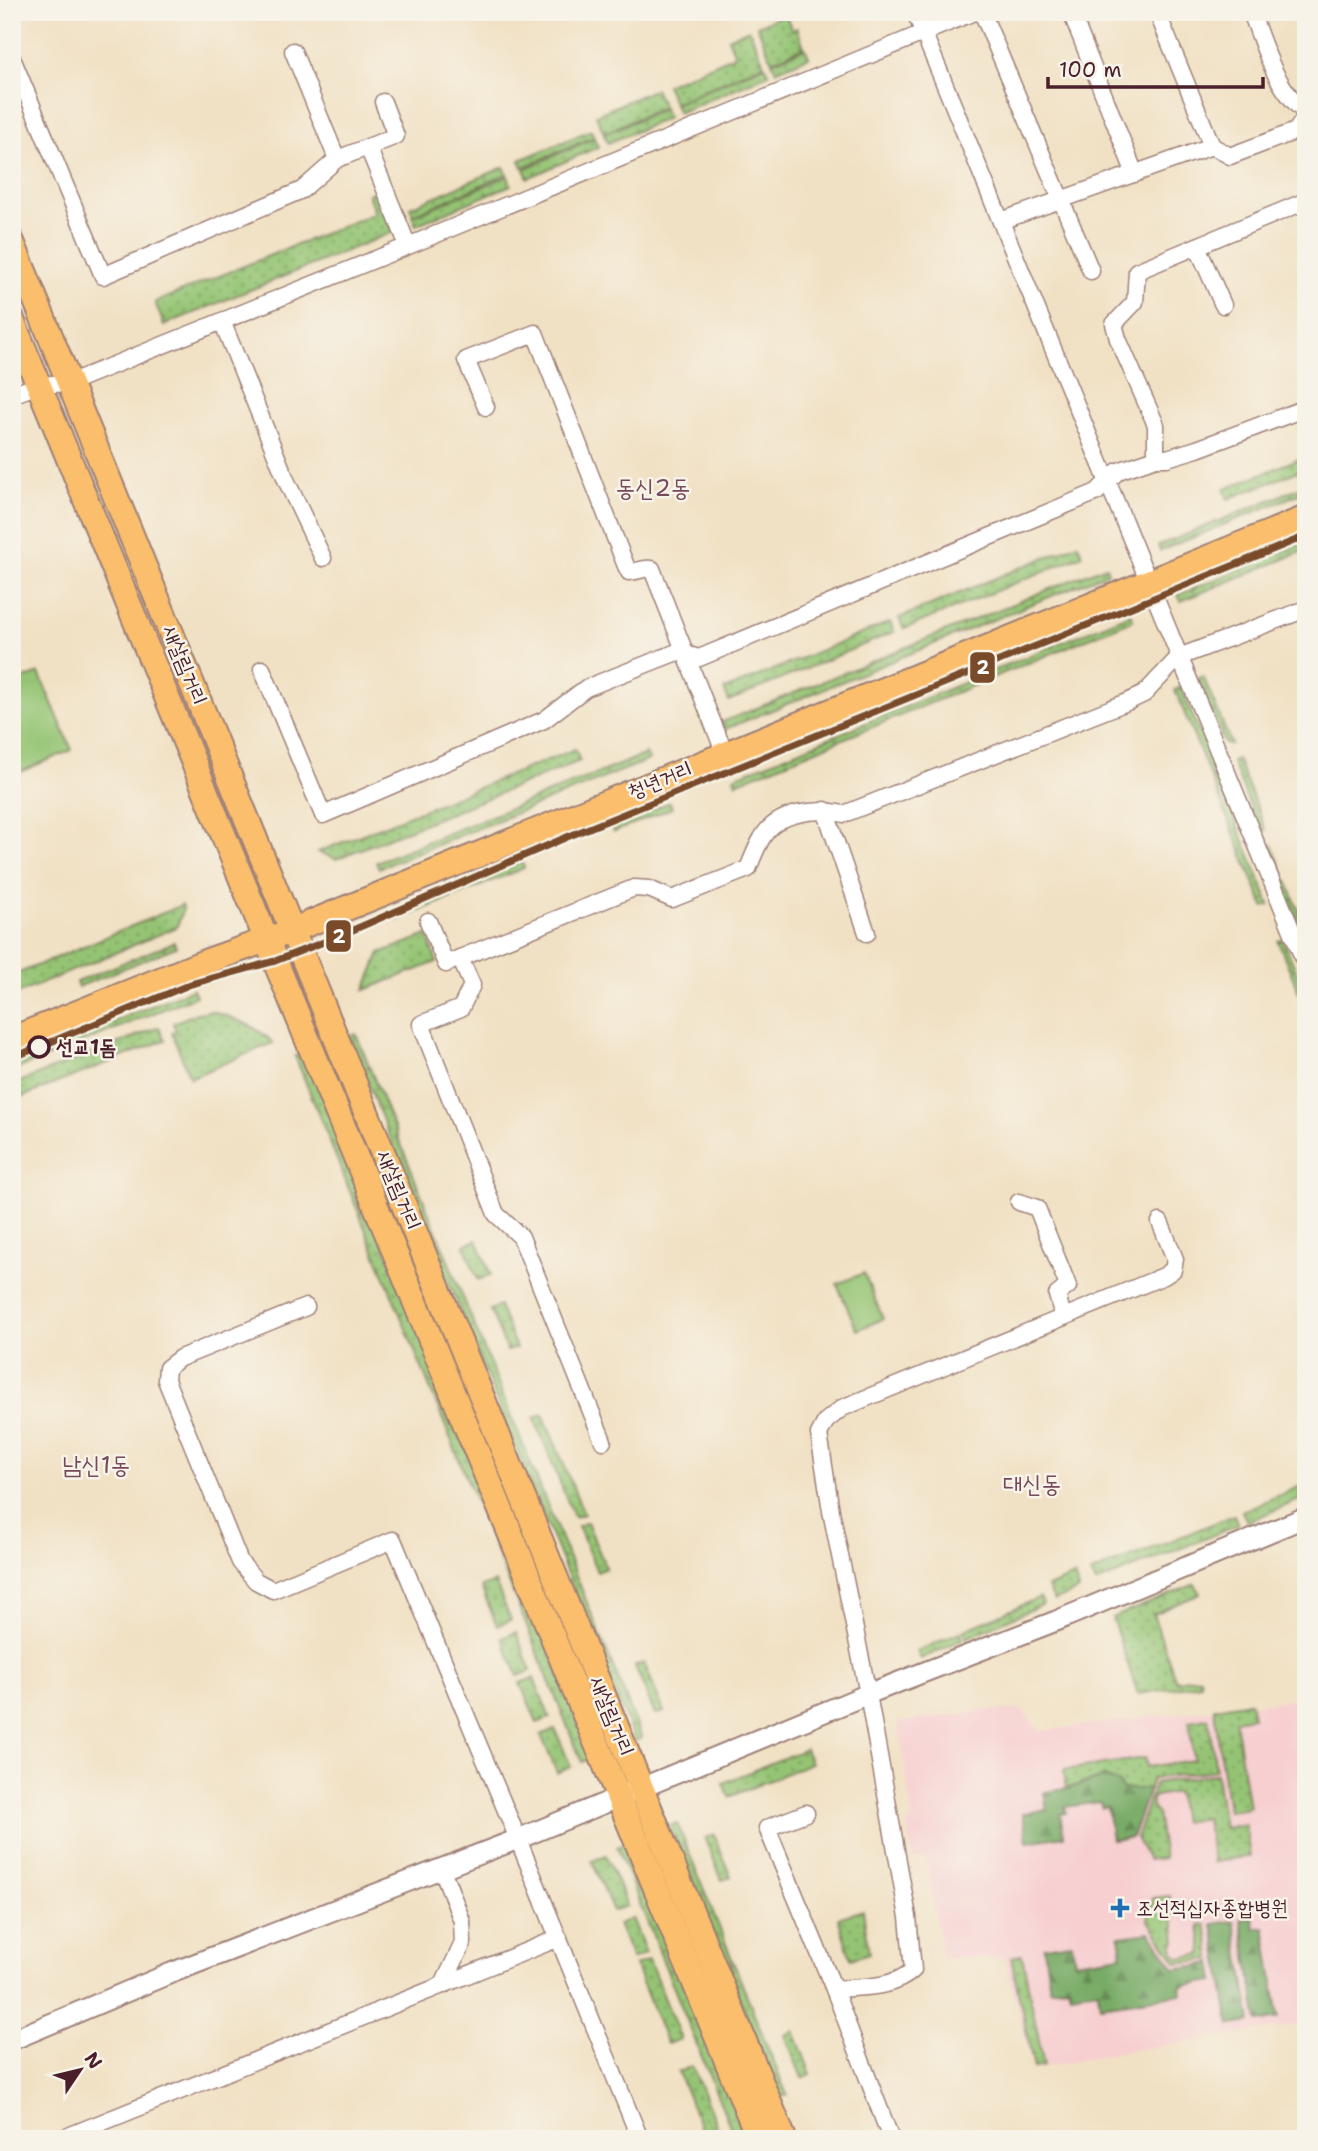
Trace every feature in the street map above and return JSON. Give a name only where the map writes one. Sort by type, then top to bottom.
[{"type":"main road","name":"새살림거리","points":[[12,242],[784,2139]]},
{"type":"main road","name":"새살림거리","points":[[12,320],[760,2139]]},
{"type":"main road","name":"청년거리","points":[[12,1039],[293,930],[1306,517]]},
{"type":"street","points":[[915,12],[1306,965]]},
{"type":"street","points":[[12,395],[38,385],[69,383],[974,12]]},
{"type":"street","points":[[982,12],[1091,271]]},
{"type":"street","points":[[1071,12],[1135,174]]},
{"type":"street","points":[[1157,12],[1212,146],[1230,156],[1296,131],[1306,114],[1291,101],[1277,78],[1251,12]]},
{"type":"street","points":[[293,51],[337,159]]},
{"type":"street","points":[[12,58],[103,276],[302,190],[337,159],[396,136],[383,102]]},
{"type":"street","points":[[1001,220],[1212,146]]},
{"type":"street","points":[[368,147],[408,246]]},
{"type":"street","points":[[1156,458],[1156,425],[1114,324],[1135,302],[1137,271],[1306,201]]},
{"type":"street","points":[[1197,246],[1223,306]]},
{"type":"street","points":[[222,321],[286,482],[323,558]]},
{"type":"street","points":[[486,407],[466,360],[535,333],[625,566],[629,572],[652,569],[725,754]]},
{"type":"street","points":[[262,669],[323,816],[544,720],[586,688],[677,652],[699,658],[1097,492],[1118,471],[1156,458],[1167,458],[1197,449],[1306,408]]},
{"type":"street","points":[[428,921],[446,964],[634,888],[649,889],[672,899],[748,869],[763,836],[774,824],[806,811],[825,810],[844,814],[1127,702],[1144,694],[1179,657],[1306,609]]},
{"type":"street","points":[[825,810],[867,933]]},
{"type":"street","points":[[460,958],[472,985],[461,1008],[421,1024],[496,1214],[521,1237],[603,1441]]},
{"type":"street","points":[[1019,1202],[1037,1208],[1068,1286],[1056,1295],[1063,1316]]},
{"type":"street","points":[[834,1989],[878,1986],[905,1978],[913,1970],[908,1917],[868,1694],[831,1511],[819,1434],[826,1421],[842,1408],[1164,1276],[1173,1270],[1175,1259],[1160,1222]]},
{"type":"street","points":[[306,1307],[180,1358],[167,1368],[166,1380],[240,1562],[256,1581],[273,1590],[393,1540],[640,2139]]},
{"type":"street","points":[[12,2040],[171,1973],[518,1839],[1306,1517]]},
{"type":"street","points":[[806,1813],[767,1828],[834,1989],[891,2139]]},
{"type":"street","points":[[442,1869],[462,1921],[463,1942],[443,1985]]},
{"type":"street","points":[[61,2139],[559,1938]]},
{"type":"shaded area","name":"조선적십자종합병원","points":[[1306,1698],[1306,2023],[1110,2054],[1033,2070],[1005,1957],[942,1958],[926,1858],[913,1859],[907,1823],[913,1821],[898,1722],[989,1710],[1022,1710],[1039,1731]]},
{"type":"green space","points":[[785,14],[792,30],[797,28],[804,47],[772,61],[757,26]]},
{"type":"green space","points":[[749,29],[764,64],[674,103],[666,85],[735,55],[728,38]]},
{"type":"green space","points":[[805,48],[809,57],[776,71],[772,62]]},
{"type":"green space","points":[[765,65],[769,74],[678,113],[674,104]]},
{"type":"green space","points":[[655,89],[663,107],[604,133],[596,115]]},
{"type":"green space","points":[[664,109],[668,118],[608,143],[604,134]]},
{"type":"green space","points":[[591,130],[594,137],[523,167],[520,160]]},
{"type":"green space","points":[[594,138],[598,147],[528,178],[524,169]]},
{"type":"green space","points":[[504,167],[507,174],[413,215],[410,207]]},
{"type":"green space","points":[[508,176],[511,185],[416,225],[412,216]]},
{"type":"green space","points":[[376,191],[393,232],[164,325],[155,302],[375,213],[368,194]]},
{"type":"green space","points":[[1306,456],[1306,468],[1228,499],[1224,489]]},
{"type":"green space","points":[[1306,485],[1306,491],[1160,551],[1158,546]]},
{"type":"green space","points":[[1306,542],[1306,550],[1181,601],[1178,595]]},
{"type":"green space","points":[[1078,544],[1083,555],[904,629],[899,618]]},
{"type":"green space","points":[[1106,566],[1108,573],[718,732],[715,725]]},
{"type":"green space","points":[[1131,614],[1133,620],[736,783],[734,777]]},
{"type":"green space","points":[[890,622],[894,632],[729,701],[724,690]]},
{"type":"green space","points":[[39,673],[72,750],[13,775],[12,684]]},
{"type":"green space","points":[[1203,676],[1231,744],[1224,742],[1198,678]]},
{"type":"green space","points":[[1181,687],[1270,905],[1264,907],[1175,690]]},
{"type":"green space","points":[[575,749],[580,761],[336,859],[318,852]]},
{"type":"green space","points":[[646,754],[649,760],[379,868],[376,862]]},
{"type":"green space","points":[[1237,759],[1266,830],[1259,829],[1232,761]]},
{"type":"green space","points":[[670,802],[672,808],[614,832],[611,826]]},
{"type":"green space","points":[[1272,845],[1306,928],[1306,939],[1268,850]]},
{"type":"green space","points":[[522,862],[524,868],[397,920],[394,914]]},
{"type":"green space","points":[[182,905],[177,927],[12,996],[12,976]]},
{"type":"green space","points":[[427,935],[437,962],[365,990],[380,953]]},
{"type":"green space","points":[[1283,939],[1304,991],[1302,1000],[1278,941]]},
{"type":"green space","points":[[174,942],[176,947],[78,987],[76,982]]},
{"type":"green space","points":[[193,989],[196,996],[12,1071],[12,1063]]},
{"type":"green space","points":[[212,1011],[252,1027],[273,1043],[190,1078],[172,1033],[176,1031],[173,1023],[197,1013]]},
{"type":"green space","points":[[159,1027],[165,1040],[12,1101],[12,1085]]},
{"type":"green space","points":[[356,1034],[642,1738],[635,1741],[349,1037]]},
{"type":"green space","points":[[306,1052],[593,1758],[582,1762],[295,1056]]},
{"type":"green space","points":[[477,1240],[491,1275],[478,1280],[464,1245]]},
{"type":"green space","points":[[864,1273],[883,1319],[857,1330],[837,1284]]},
{"type":"green space","points":[[499,1306],[516,1348],[507,1351],[490,1310]]},
{"type":"green space","points":[[543,1414],[584,1514],[574,1517],[534,1418]]},
{"type":"green space","points":[[1306,1484],[1306,1497],[1247,1522],[1242,1511]]},
{"type":"green space","points":[[1234,1515],[1238,1525],[1096,1583],[1091,1573]]},
{"type":"green space","points":[[587,1522],[606,1568],[597,1572],[578,1526]]},
{"type":"green space","points":[[1074,1576],[1079,1590],[1054,1601],[1048,1587]]},
{"type":"green space","points":[[495,1582],[511,1620],[497,1626],[481,1587]]},
{"type":"green space","points":[[1195,1584],[1200,1594],[1153,1614],[1176,1681],[1200,1677],[1201,1684],[1138,1694],[1112,1618]]},
{"type":"green space","points":[[1040,1597],[1043,1604],[967,1638],[963,1631]]},
{"type":"green space","points":[[516,1632],[531,1671],[518,1676],[502,1638]]},
{"type":"green space","points":[[960,1632],[963,1639],[921,1659],[917,1651]]},
{"type":"green space","points":[[644,1663],[664,1712],[655,1715],[635,1666]]},
{"type":"green space","points":[[534,1678],[550,1718],[537,1723],[520,1683]]},
{"type":"green space","points":[[1250,1702],[1253,1717],[1235,1720],[1249,1808],[1228,1811],[1214,1708]]},
{"type":"green space","points":[[1208,1718],[1216,1770],[1152,1779],[1149,1789],[1122,1789],[1104,1777],[1066,1789],[1064,1770],[1145,1758],[1146,1767],[1194,1760],[1189,1721]]},
{"type":"green space","points":[[555,1729],[571,1767],[557,1773],[541,1735]]},
{"type":"green space","points":[[805,1749],[811,1763],[729,1797],[723,1783]]},
{"type":"green space","points":[[1216,1774],[1224,1828],[1245,1825],[1250,1856],[1213,1862],[1206,1818],[1182,1822],[1177,1792],[1152,1799],[1152,1808],[1157,1813],[1164,1858],[1148,1860],[1136,1838],[1155,1783]]},
{"type":"green space","points":[[1104,1777],[1118,1782],[1122,1789],[1149,1789],[1132,1837],[1112,1840],[1107,1807],[1102,1808],[1100,1802],[1065,1807],[1066,1813],[1060,1814],[1064,1836],[1027,1842],[1023,1813],[1047,1810],[1044,1792],[1066,1789]]},
{"type":"green space","points":[[677,1823],[787,2095],[780,2098],[670,1826]]},
{"type":"green space","points":[[714,1835],[731,1877],[722,1880],[705,1838]]},
{"type":"green space","points":[[627,1843],[748,2139],[735,2139],[617,1847]]},
{"type":"green space","points":[[606,1855],[627,1906],[613,1911],[592,1861]]},
{"type":"green space","points":[[1170,1896],[1176,1941],[1174,1952],[1180,1958],[1203,1954],[1199,1925],[1206,1924],[1211,1959],[1177,1963],[1148,1919],[1153,1898]]},
{"type":"green space","points":[[863,1910],[869,1953],[851,1959],[838,1918]]},
{"type":"green space","points":[[1253,1917],[1255,1929],[1264,1927],[1279,2018],[1258,2022],[1241,1919]]},
{"type":"green space","points":[[632,1918],[646,1953],[632,1959],[618,1924]]},
{"type":"green space","points":[[1234,1921],[1251,2022],[1230,2025],[1213,1924]]},
{"type":"green space","points":[[1150,1932],[1175,1969],[1212,1963],[1215,1981],[1181,1986],[1182,1994],[1100,2006],[1098,1990],[1070,1994],[1068,1986],[1050,1989],[1044,1947],[1072,1943],[1075,1962],[1122,1955],[1119,1936]]},
{"type":"green space","points":[[1022,1955],[1044,2066],[1034,2068],[1011,1957]]},
{"type":"green space","points":[[649,1960],[681,2039],[667,2044],[635,1965]]},
{"type":"green space","points":[[794,2031],[811,2074],[802,2078],[785,2035]]},
{"type":"green space","points":[[692,2066],[722,2139],[705,2139],[678,2072]]},
{"type":"transit line","name":"2","points":[[12,1058],[191,984],[275,961],[339,936],[567,837],[1306,536]]},
{"type":"place","name":"선교1돔","points":[[39,1047]]},
{"type":"place","name":"조선적십자종합병원","points":[[1120,1908]]},
{"type":"district","name":"동신2동","points":[[653,488]]},
{"type":"district","name":"남신1동","points":[[96,1465]]},
{"type":"district","name":"대신동","points":[[1032,1484]]}]
